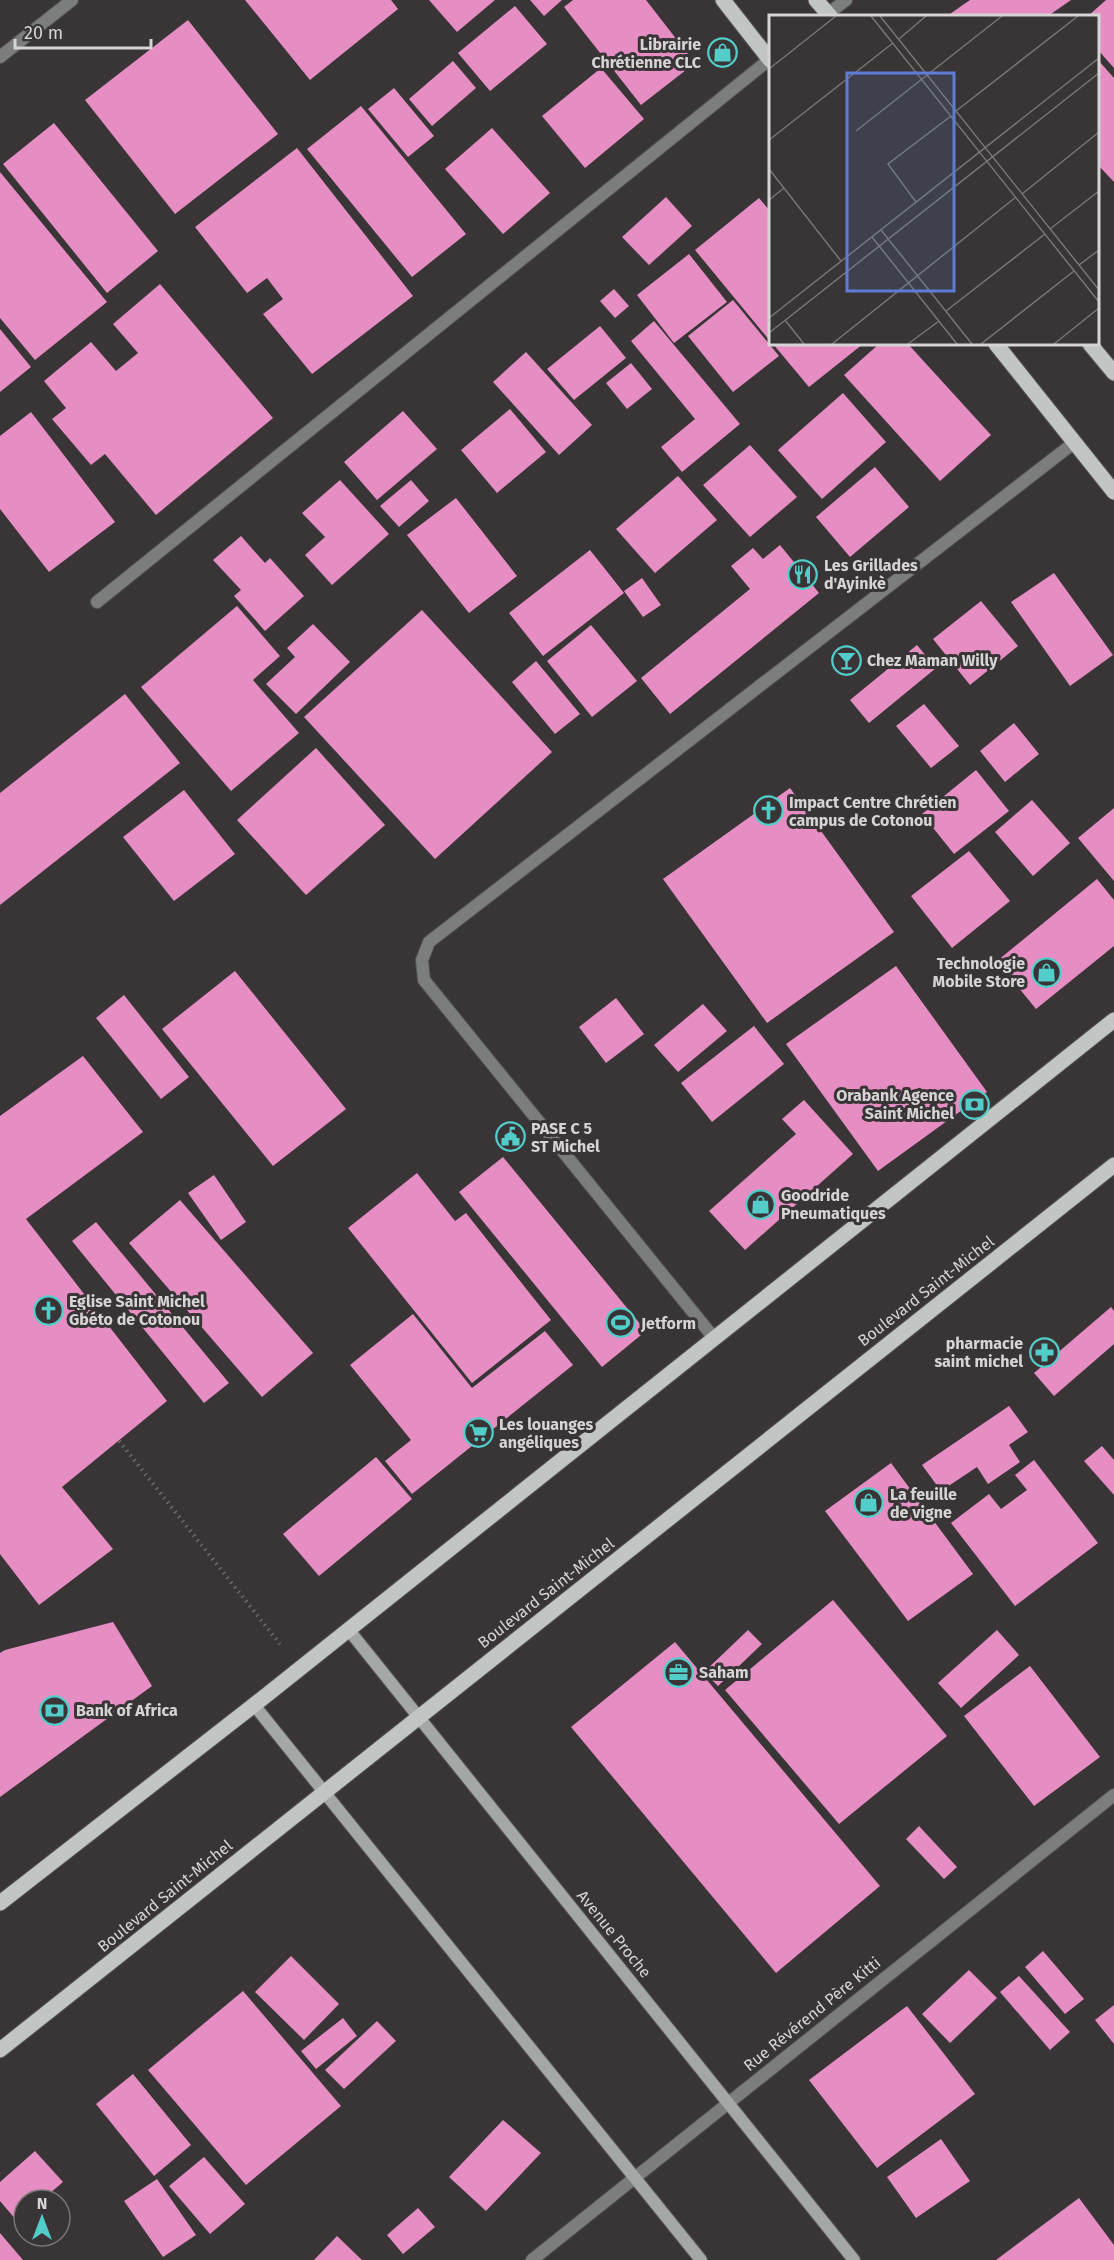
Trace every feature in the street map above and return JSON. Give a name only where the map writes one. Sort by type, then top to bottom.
[{"type":"main road","points":[[723,0],[769,59]]},
{"type":"main road","points":[[816,0],[826,15]]},
{"type":"main road","points":[[997,345],[1114,492]]},
{"type":"main road","points":[[1091,345],[1114,374]]},
{"type":"main road","points":[[0,1903],[254,1705],[1114,1020]]},
{"type":"main road","name":"Boulevard Saint-Michel","points":[[0,2050],[1114,1165]]},
{"type":"street","points":[[0,57],[72,0]]},
{"type":"street","points":[[828,15],[846,0]]},
{"type":"street","points":[[98,602],[769,61]]},
{"type":"street","points":[[714,1338],[424,980],[422,960],[429,942],[1075,442]]},
{"type":"street","name":"Avenue Proche","points":[[348,1629],[854,2260]]},
{"type":"street","points":[[254,1705],[701,2260]]},
{"type":"street","name":"Rue Révérend Père Kitti","points":[[531,2260],[1114,1795]]},
{"type":"path","points":[[119,1441],[299,1668]]},
{"type":"building","points":[[245,0],[391,0],[398,9],[310,80]]},
{"type":"building","points":[[429,0],[495,0],[457,32]]},
{"type":"building","points":[[530,0],[562,0],[544,16]]},
{"type":"building","points":[[573,0],[646,0],[695,63],[641,105],[564,7]]},
{"type":"building","points":[[970,0],[1071,0],[1049,15],[948,15]]},
{"type":"building","points":[[1106,0],[1114,0],[1114,68],[1099,51],[1099,15],[1089,15]]},
{"type":"building","points":[[515,6],[547,44],[490,91],[458,53]]},
{"type":"building","points":[[188,20],[278,134],[175,214],[85,100]]},
{"type":"building","points":[[453,61],[476,88],[432,126],[409,99]]},
{"type":"building","points":[[1099,61],[1114,78],[1114,182],[1099,166]]},
{"type":"building","points":[[601,68],[644,119],[585,168],[542,116]]},
{"type":"building","points":[[394,88],[434,136],[408,157],[368,109]]},
{"type":"building","points":[[361,106],[466,234],[412,277],[307,149]]},
{"type":"building","points":[[54,123],[158,251],[107,293],[3,164]]},
{"type":"building","points":[[492,128],[550,193],[503,234],[445,169]]},
{"type":"building","points":[[297,148],[413,296],[312,374],[263,314],[283,299],[267,278],[247,293],[195,227]]},
{"type":"building","points":[[0,172],[107,302],[35,360],[0,318]]},
{"type":"building","points":[[666,197],[692,226],[649,265],[622,237]]},
{"type":"building","points":[[759,198],[769,210],[769,340],[695,250]]},
{"type":"building","points":[[689,254],[727,302],[674,343],[637,295]]},
{"type":"building","points":[[160,284],[273,418],[156,515],[105,454],[91,465],[52,419],[66,408],[44,381],[91,342],[116,371],[138,353],[113,324]]},
{"type":"building","points":[[614,289],[629,306],[615,318],[600,301]]},
{"type":"building","points":[[733,300],[779,356],[733,392],[688,336]]},
{"type":"building","points":[[654,321],[740,424],[682,472],[661,447],[695,419],[631,341]]},
{"type":"building","points":[[600,326],[626,358],[574,400],[547,369]]},
{"type":"building","points":[[0,329],[31,367],[0,392]]},
{"type":"building","points":[[774,345],[862,345],[809,387]]},
{"type":"building","points":[[878,345],[909,345],[991,435],[940,481],[844,375]]},
{"type":"building","points":[[526,352],[592,425],[559,455],[493,382]]},
{"type":"building","points":[[631,363],[652,389],[627,409],[606,383]]},
{"type":"building","points":[[843,393],[886,442],[822,499],[778,450]]},
{"type":"building","points":[[510,409],[546,452],[497,493],[461,450]]},
{"type":"building","points":[[403,411],[437,449],[377,500],[344,462]]},
{"type":"building","points":[[31,412],[115,522],[49,572],[0,509],[0,436]]},
{"type":"building","points":[[750,445],[797,497],[750,537],[703,485]]},
{"type":"building","points":[[875,467],[909,507],[850,557],[816,517]]},
{"type":"building","points":[[678,476],[717,520],[655,573],[616,529]]},
{"type":"building","points":[[340,480],[389,534],[332,585],[305,555],[325,537],[302,513]]},
{"type":"building","points":[[411,480],[429,501],[399,527],[380,506]]},
{"type":"building","points":[[456,498],[517,576],[469,613],[407,535]]},
{"type":"building","points":[[241,536],[265,563],[270,558],[304,596],[265,631],[234,596],[241,590],[213,560]]},
{"type":"building","points":[[780,545],[819,593],[670,714],[641,678],[750,589],[731,566],[753,548],[763,559]]},
{"type":"building","points":[[590,550],[624,593],[543,656],[509,613]]},
{"type":"building","points":[[1054,573],[1113,655],[1070,686],[1011,602]]},
{"type":"building","points":[[642,578],[661,605],[643,617],[624,591]]},
{"type":"building","points":[[981,601],[1018,646],[970,685],[933,639]]},
{"type":"building","points":[[237,606],[280,656],[253,680],[299,733],[231,791],[141,687]]},
{"type":"building","points":[[422,610],[552,752],[435,859],[304,717]]},
{"type":"building","points":[[313,624],[350,662],[296,714],[266,684],[295,657],[287,648]]},
{"type":"building","points":[[591,625],[637,681],[592,717],[547,661]]},
{"type":"building","points":[[917,645],[936,668],[869,723],[850,700]]},
{"type":"building","points":[[536,661],[580,714],[555,734],[512,682]]},
{"type":"building","points":[[125,694],[180,763],[0,905],[0,793]]},
{"type":"building","points":[[924,704],[959,746],[931,768],[896,726]]},
{"type":"building","points":[[1014,723],[1039,754],[1005,782],[980,751]]},
{"type":"building","points":[[316,748],[385,825],[306,895],[237,820]]},
{"type":"building","points":[[976,770],[1009,811],[954,854],[922,814]]},
{"type":"building","points":[[790,788],[894,932],[767,1023],[663,879]]},
{"type":"building","points":[[184,790],[235,854],[174,901],[123,837]]},
{"type":"building","points":[[1032,800],[1070,843],[1033,876],[995,832]]},
{"type":"building","points":[[1114,808],[1114,881],[1078,838]]},
{"type":"building","points":[[969,851],[1010,901],[952,948],[911,896]]},
{"type":"building","points":[[1097,879],[1114,900],[1114,946],[1036,1009],[997,961]]},
{"type":"building","points":[[896,966],[987,1092],[878,1171],[786,1044]]},
{"type":"building","points":[[235,971],[346,1109],[273,1166],[162,1029]]},
{"type":"building","points":[[124,995],[189,1077],[161,1099],[96,1018]]},
{"type":"building","points":[[616,998],[644,1034],[606,1063],[579,1027]]},
{"type":"building","points":[[703,1004],[727,1031],[678,1072],[654,1045]]},
{"type":"building","points":[[754,1026],[784,1064],[712,1122],[681,1083]]},
{"type":"building","name":"Eglise Saint Michel Gbéto de Cotonou","points":[[83,1056],[143,1132],[26,1219],[167,1401],[62,1487],[113,1549],[39,1605],[0,1554],[0,1116]]},
{"type":"building","points":[[804,1100],[853,1154],[745,1250],[709,1211],[796,1134],[782,1119]]},
{"type":"building","points":[[503,1157],[646,1331],[602,1367],[459,1192]]},
{"type":"building","points":[[417,1173],[455,1221],[466,1213],[551,1320],[472,1383],[348,1228]]},
{"type":"building","points":[[214,1175],[246,1222],[221,1240],[188,1193]]},
{"type":"building","points":[[180,1200],[313,1353],[262,1397],[129,1243]]},
{"type":"building","points":[[96,1222],[229,1383],[204,1403],[72,1241]]},
{"type":"building","points":[[1111,1307],[1114,1311],[1114,1344],[1054,1396],[1034,1373]]},
{"type":"building","points":[[413,1314],[472,1388],[545,1331],[573,1365],[412,1494],[385,1461],[411,1440],[350,1365]]},
{"type":"building","points":[[1009,1406],[1028,1432],[1009,1445],[1020,1462],[988,1484],[977,1467],[941,1491],[922,1465]]},
{"type":"building","points":[[1102,1446],[1114,1460],[1114,1495],[1084,1461]]},
{"type":"building","points":[[376,1457],[412,1499],[319,1576],[283,1534]]},
{"type":"building","points":[[1034,1460],[1098,1543],[1015,1606],[951,1523],[989,1494],[1001,1509],[1027,1490],[1015,1475]]},
{"type":"building","points":[[891,1463],[973,1574],[908,1621],[825,1511]]},
{"type":"building","points":[[833,1600],[947,1736],[839,1824],[725,1690]]},
{"type":"building","points":[[113,1622],[152,1686],[0,1797],[0,1653]]},
{"type":"building","points":[[748,1630],[762,1644],[718,1686],[704,1672]]},
{"type":"building","points":[[997,1630],[1019,1655],[961,1708],[938,1683]]},
{"type":"building","points":[[675,1642],[880,1886],[776,1973],[571,1727]]},
{"type":"building","points":[[1030,1666],[1100,1757],[1034,1806],[964,1716]]},
{"type":"building","points":[[919,1826],[957,1867],[944,1879],[906,1839]]},
{"type":"building","points":[[1043,1951],[1084,1999],[1065,2014],[1025,1967]]},
{"type":"building","points":[[291,1956],[339,2004],[304,2040],[255,1992]]},
{"type":"building","points":[[969,1970],[997,1998],[950,2043],[922,2014]]},
{"type":"building","points":[[1019,1976],[1070,2032],[1050,2050],[1000,1992]]},
{"type":"building","points":[[243,1991],[341,2106],[246,2185],[148,2070]]},
{"type":"building","points":[[1114,2005],[1114,2044],[1095,2020]]},
{"type":"building","points":[[907,2006],[975,2094],[877,2168],[809,2080]]},
{"type":"building","points":[[343,2018],[357,2036],[316,2069],[301,2051]]},
{"type":"building","points":[[377,2021],[396,2041],[344,2089],[325,2070]]},
{"type":"building","points":[[133,2074],[191,2145],[154,2176],[96,2104]]},
{"type":"building","points":[[503,2120],[541,2153],[486,2211],[449,2177]]},
{"type":"building","points":[[941,2139],[970,2181],[916,2218],[887,2177]]},
{"type":"building","points":[[35,2151],[63,2182],[56,2188],[12,2188],[12,2215],[0,2201],[0,2182]]},
{"type":"building","points":[[204,2157],[245,2204],[210,2234],[169,2186]]},
{"type":"building","points":[[157,2179],[196,2235],[163,2257],[124,2201]]},
{"type":"building","points":[[1079,2198],[1114,2245],[1114,2260],[996,2260]]},
{"type":"building","points":[[418,2208],[435,2227],[403,2254],[387,2235]]},
{"type":"building","points":[[0,2233],[23,2260],[0,2260]]},
{"type":"building","points":[[337,2236],[362,2260],[314,2260]]},
{"type":"place","name":"Librairie Chrétienne CLC","points":[[722,53]]},
{"type":"place","name":"Les Grillades d'Ayinkè","points":[[803,574]]},
{"type":"place","name":"Chez Maman Willy","points":[[846,660]]},
{"type":"place","name":"Impact Centre Chrétien campus de Cotonou","points":[[768,811]]},
{"type":"place","name":"Technologie Mobile Store","points":[[1046,972]]},
{"type":"place","name":"Orabank Agence Saint Michel","points":[[975,1104]]},
{"type":"place","name":"PASE C 5 ST Michel","points":[[510,1137]]},
{"type":"place","name":"Goodride Pneumatiques","points":[[760,1204]]},
{"type":"place","name":"Eglise Saint Michel Gbéto de Cotonou","points":[[48,1310]]},
{"type":"place","name":"Jetform","points":[[620,1323]]},
{"type":"place","name":"pharmacie saint michel","points":[[1044,1352]]},
{"type":"place","name":"Les louanges angéliques","points":[[478,1433]]},
{"type":"place","name":"La feuille de vigne","points":[[869,1503]]},
{"type":"place","name":"Saham","points":[[678,1672]]},
{"type":"place","name":"Bank of Africa","points":[[55,1710]]}]
